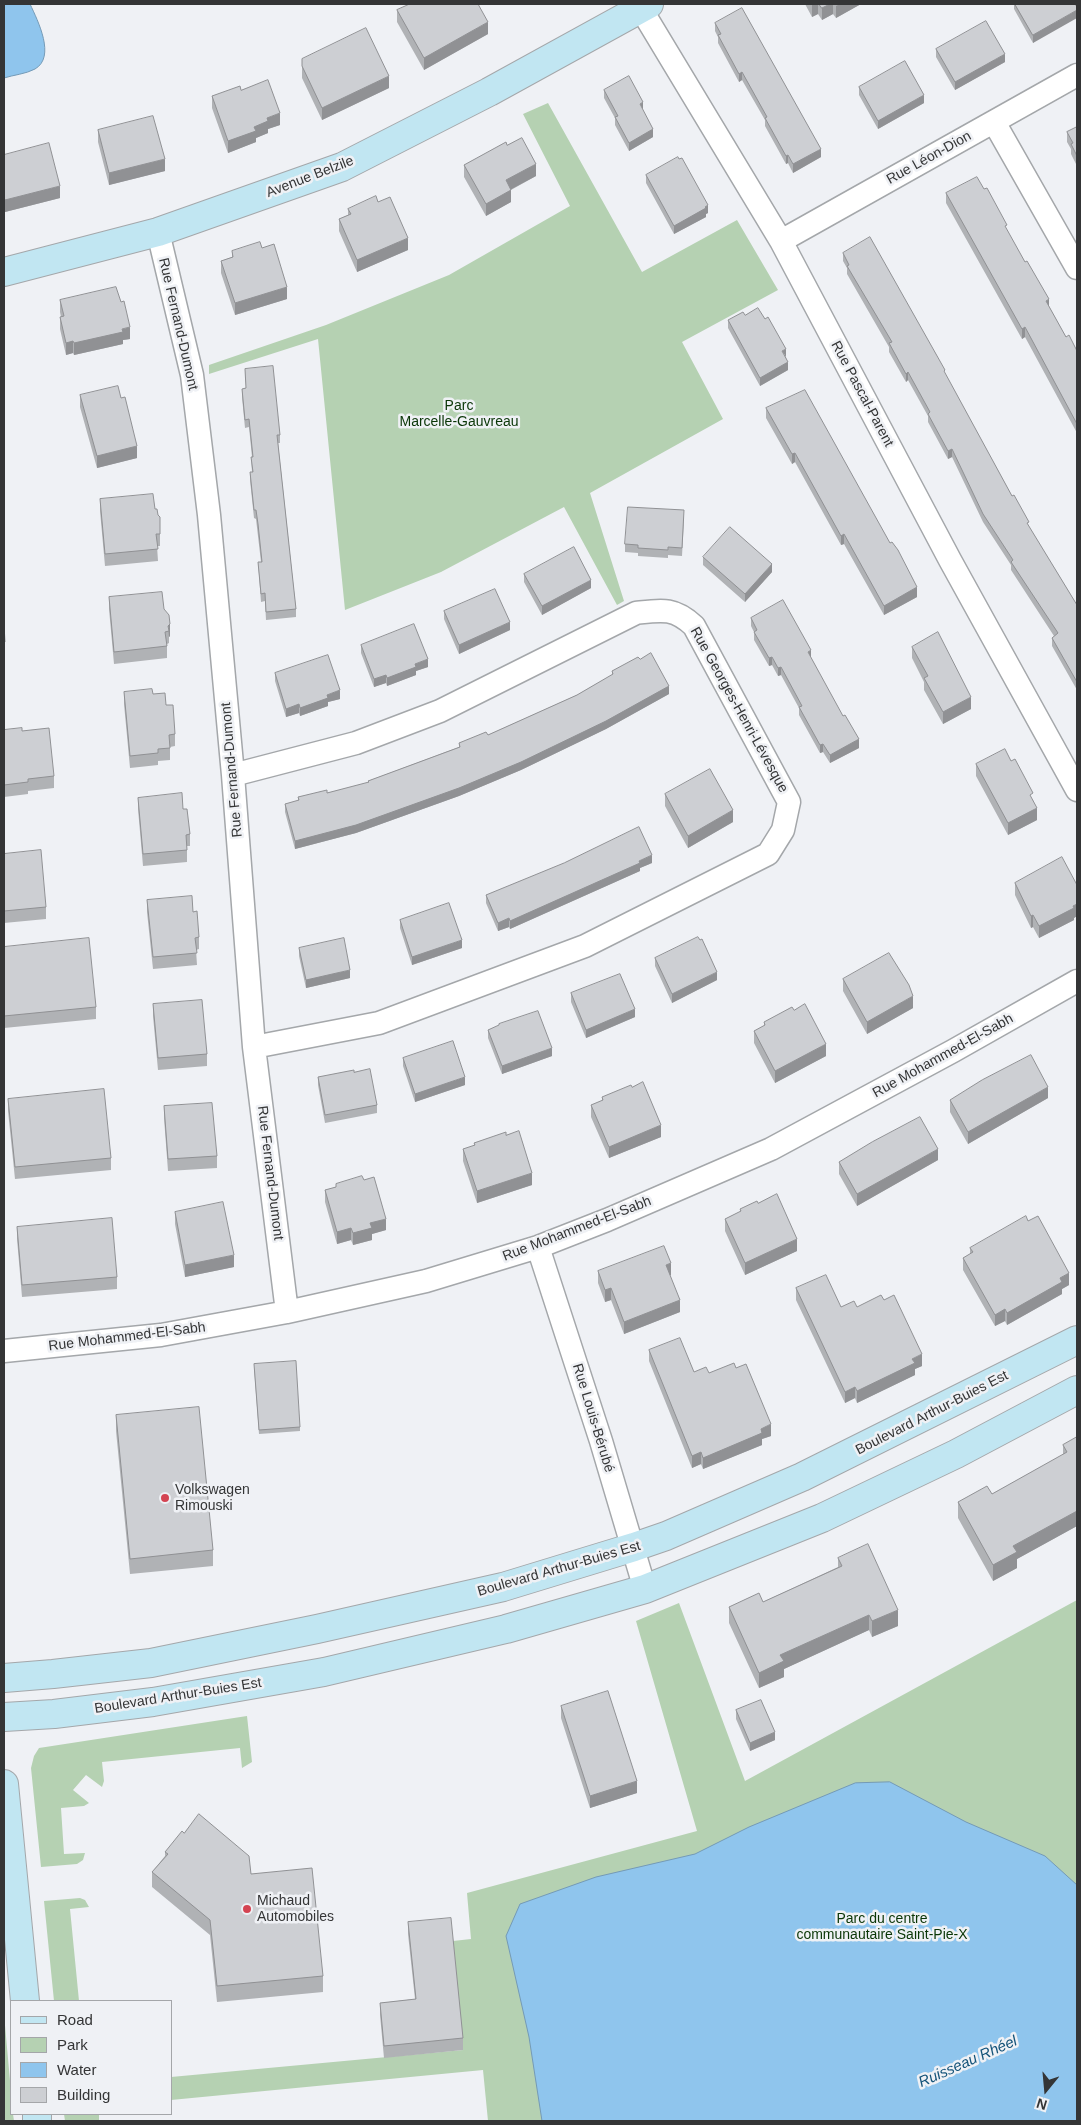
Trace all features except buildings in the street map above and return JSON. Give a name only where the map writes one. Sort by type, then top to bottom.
[{"type":"street","name":"Avenue Belzile","points":[[4,272],[158,232],[342,167],[489,92],[642,5]]},
{"type":"street","name":"Rue Pascal-Parent","points":[[642,5],[781,241],[950,560],[1077,790]]},
{"type":"street","name":"Rue Léon-Dion","points":[[781,241],[1077,75]]},
{"type":"street","points":[[994,122],[1077,268]]},
{"type":"street","name":"Rue Fernand-Dumont","points":[[158,232],[192,375],[209,515],[233,775],[254,1047],[287,1312]]},
{"type":"street","name":"Rue Georges-Henri-Lévesque","points":[[233,775],[356,743],[440,712],[636,613],[662,610],[682,615],[694,626],[789,802],[782,830],[768,854],[585,946],[379,1023],[254,1047]]},
{"type":"street","name":"Rue Mohammed-El-Sabh","points":[[4,1351],[161,1335],[287,1312],[426,1281],[538,1247],[607,1220],[771,1149],[954,1051],[1077,981]]},
{"type":"street","name":"Rue Louis-Bérubé","points":[[538,1247],[601,1441],[645,1589]]},
{"type":"street","name":"Boulevard Arthur-Buies Est","points":[[4,1678],[152,1663],[317,1629],[503,1587],[634,1547],[666,1536],[802,1477],[1077,1340]]},
{"type":"street","name":"Boulevard Arthur-Buies Est","points":[[4,1717],[54,1714],[153,1702],[324,1672],[506,1629],[645,1589],[822,1518],[956,1454],[1077,1390]]},
{"type":"street","points":[[4,1784],[25,2000]]},
{"type":"green space","name":"Parc Marcelle-Gauvreau","points":[[548,103],[642,272],[737,220],[778,290],[682,342],[723,419],[590,493],[624,601],[617,605],[564,507],[441,572],[345,610],[318,339],[209,374],[209,365],[326,325],[449,275],[570,206],[523,114]]},
{"type":"green space","name":"Parc du centre communautaire Saint-Pie-X","points":[[1077,1600],[1077,2121],[488,2121],[483,2070],[172,2100],[172,2077],[463,2050],[453,1941],[471,1939],[467,1893],[697,1831],[636,1621],[679,1603],[745,1781]]},
{"type":"green space","points":[[247,1716],[252,1762],[242,1768],[240,1748],[102,1762],[104,1781],[102,1787],[86,1775],[73,1790],[89,1803],[84,1806],[61,1808],[64,1854],[85,1853],[83,1860],[77,1864],[41,1867],[31,1768],[34,1756],[39,1748]]},
{"type":"green space","points":[[80,1898],[85,1900],[89,1907],[70,1909],[79,2000],[54,2000],[44,1901]]},
{"type":"green space","points":[[4,2014],[10,2081],[10,2115],[13,2115],[14,2121],[4,2121]]},
{"type":"green space","points":[[64,2115],[99,2115],[99,2121],[65,2121]]},
{"type":"water","points":[[4,4],[30,4],[41,29],[45,48],[41,63],[35,69],[4,78]]},
{"type":"water","name":"Parc du centre communautaire Saint-Pie-X","points":[[890,1782],[966,1822],[1045,1856],[1077,1885],[1077,2121],[542,2121],[529,2037],[506,1936],[520,1904],[596,1877],[695,1854],[749,1827],[855,1783]]},
{"type":"place","name":"Volkswagen Rimouski","points":[[165,1498]]},
{"type":"place","name":"Michaud Automobiles","points":[[247,1909]]},
{"type":"water label","name":"Ruisseau Rhéel","points":[[968,2062]]}]
